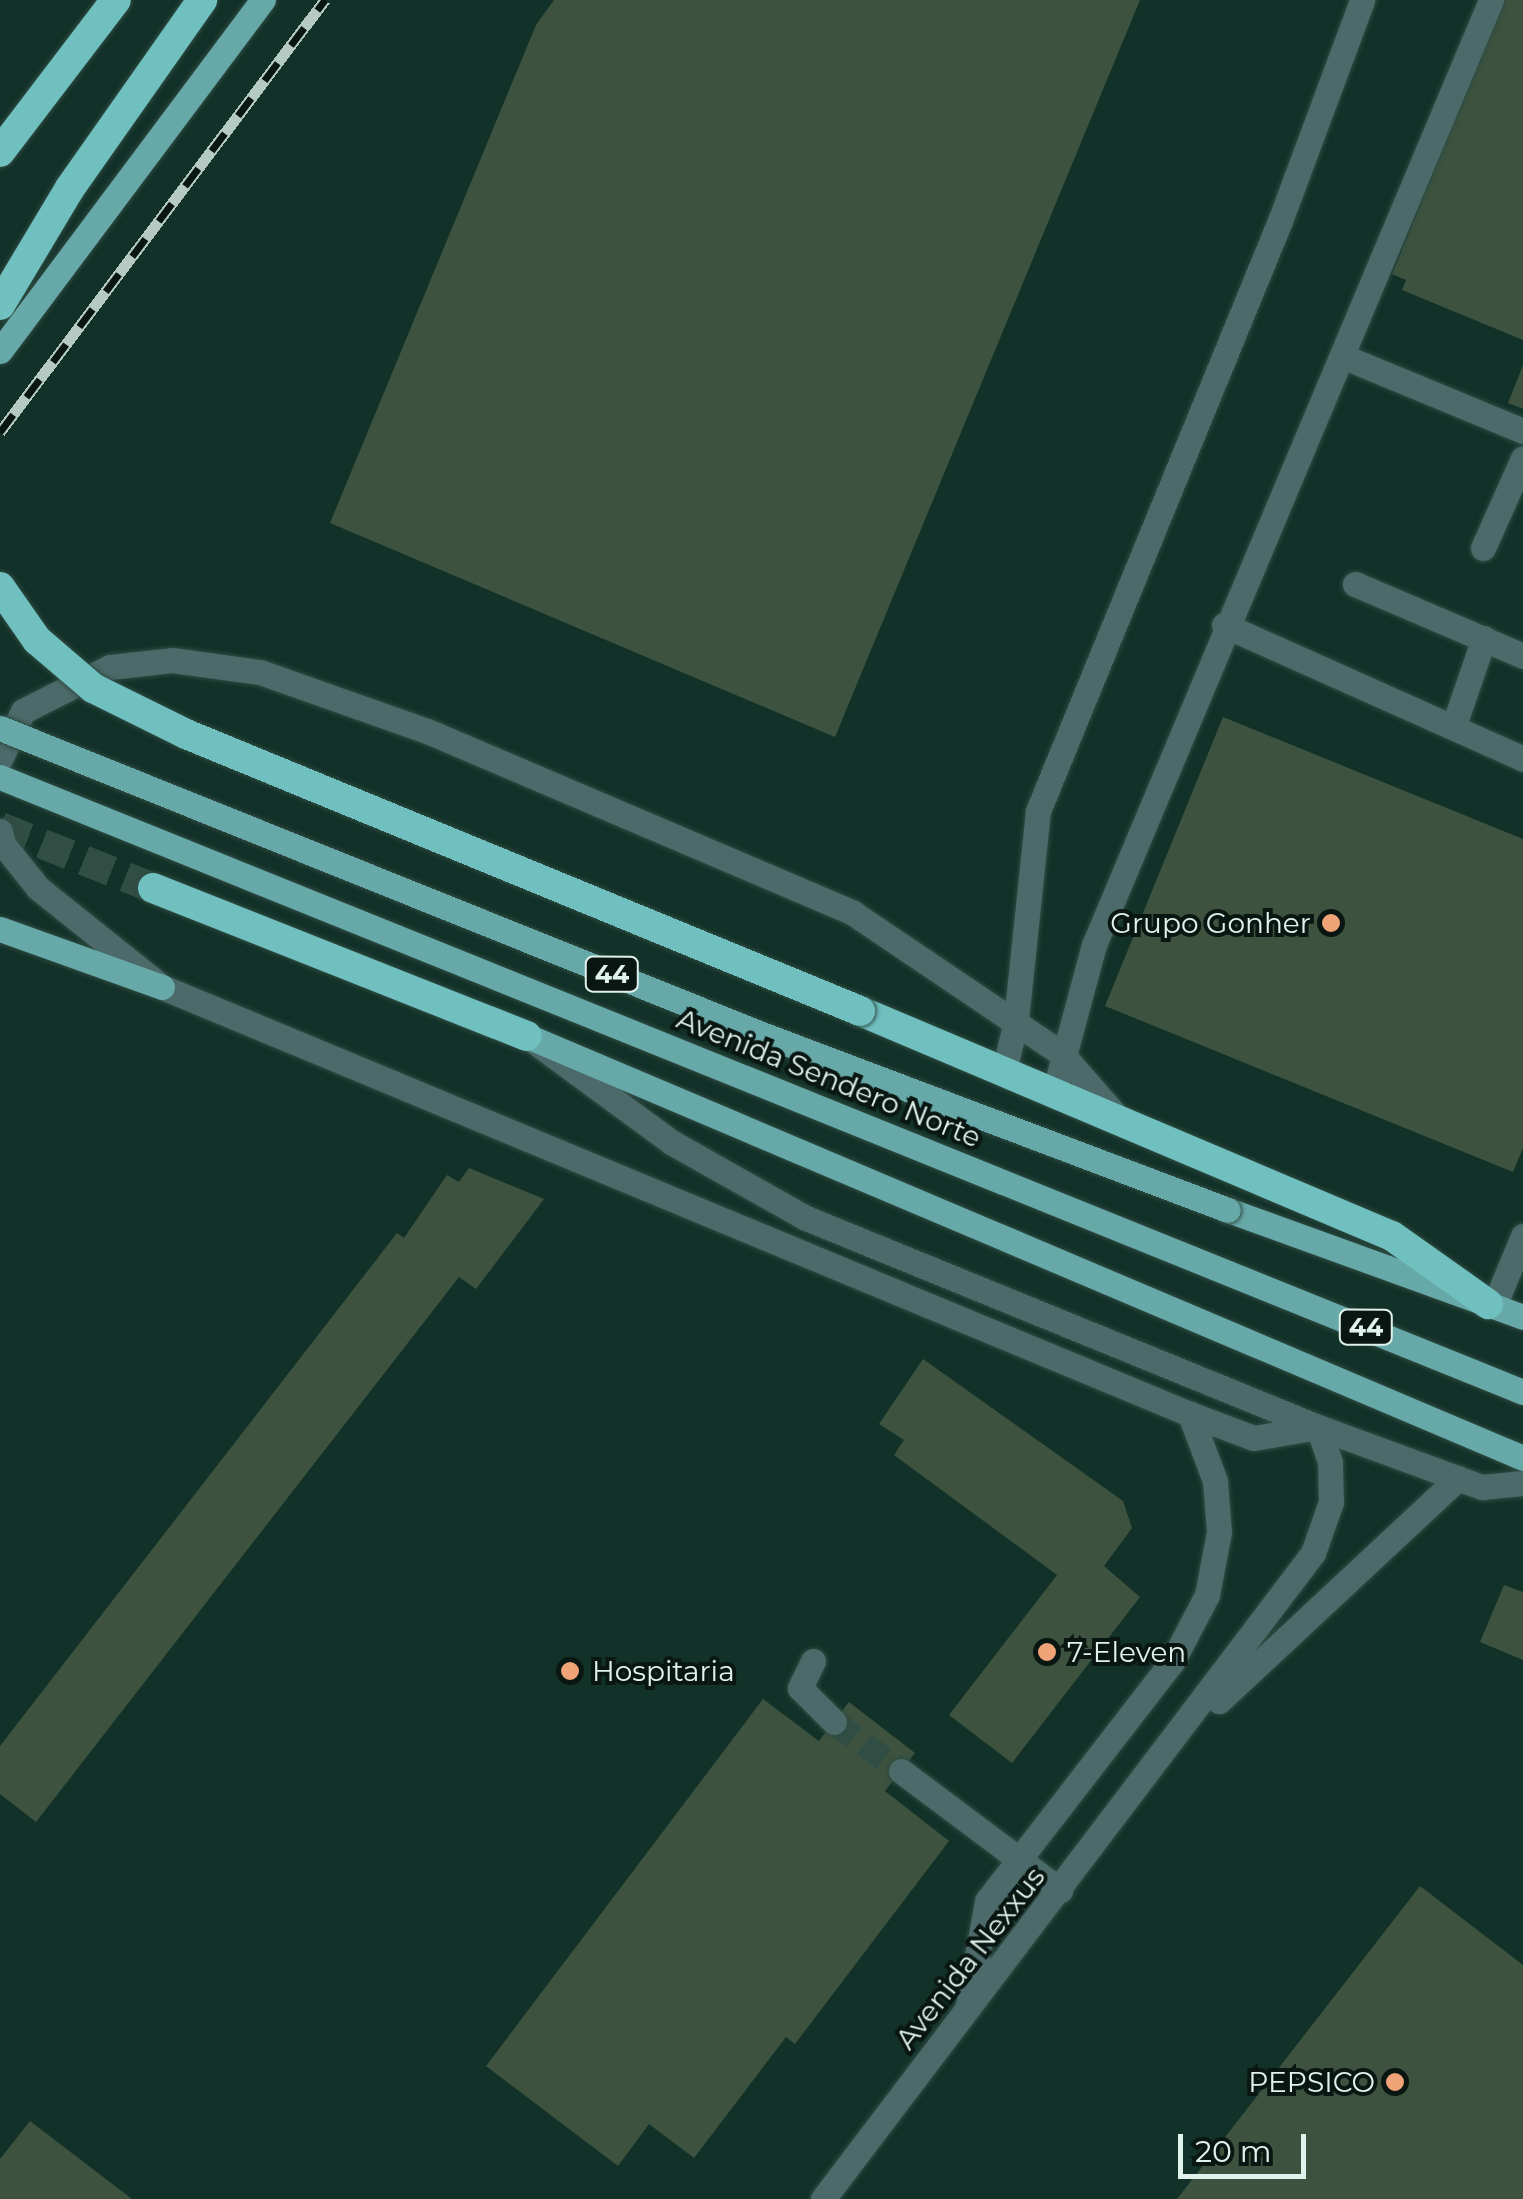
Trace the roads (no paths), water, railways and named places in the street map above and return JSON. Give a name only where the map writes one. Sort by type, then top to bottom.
[{"type":"highway","points":[[0,152],[116,0]]},
{"type":"highway","points":[[0,305],[70,188],[202,0]]},
{"type":"highway","points":[[0,587],[37,640],[108,696],[186,734],[860,1011],[1392,1236],[1491,1305]]},
{"type":"highway","points":[[153,888],[528,1036]]},
{"type":"main road","points":[[0,351],[263,0]]},
{"type":"main road","name":"Avenida Sendero Norte","points":[[0,728],[760,1033],[1523,1317]]},
{"type":"main road","name":"Avenida Sendero Norte","points":[[0,776],[1523,1392]]},
{"type":"main road","points":[[0,928],[162,987]]},
{"type":"main road","points":[[528,1036],[1523,1458]]},
{"type":"street","points":[[1004,1072],[1016,1020],[1038,811],[1280,221],[1362,0]]},
{"type":"street","points":[[1054,1093],[1094,946],[1224,626],[1491,0]]},
{"type":"street","points":[[1342,356],[1523,431]]},
{"type":"street","points":[[1482,548],[1523,458]]},
{"type":"street","points":[[1355,584],[1523,656]]},
{"type":"street","points":[[1224,626],[1454,725],[1523,759]]},
{"type":"street","points":[[1454,725],[1484,638]]},
{"type":"street","points":[[0,759],[23,711],[110,668],[172,660],[260,672],[427,731],[853,913],[1062,1054],[1119,1120]]},
{"type":"street","points":[[0,831],[2,844],[38,888],[162,987],[1190,1414],[1254,1438],[1318,1427]]},
{"type":"street","points":[[528,1036],[671,1142],[806,1218],[1318,1427],[1494,1489],[1523,1483]]},
{"type":"street","points":[[1491,1305],[1523,1236]]},
{"type":"street","points":[[967,2010],[988,1901],[1172,1662],[1207,1595],[1219,1532],[1215,1481],[1190,1414]]},
{"type":"street","points":[[1164,1752],[1313,1552],[1331,1502],[1330,1462],[1318,1427]]},
{"type":"street","points":[[1164,1752],[1458,1478]]},
{"type":"street","points":[[812,1661],[800,1688],[834,1722]]},
{"type":"street","name":"Avenida Nexxus","points":[[823,2199],[1164,1752]]},
{"type":"street","points":[[901,1771],[1060,1890]]},
{"type":"tunnel","points":[[0,827],[153,888]]},
{"type":"tunnel","points":[[834,1722],[901,1771]]},
{"type":"railway","points":[[0,432],[325,0]]},
{"type":"place","name":"Grupo Gonher","points":[[1331,923]]},
{"type":"place","name":"7-Eleven","points":[[1047,1652]]},
{"type":"place","name":"Hospitaria","points":[[570,1671]]},
{"type":"place","name":"PEPSICO","points":[[1395,2082]]}]
